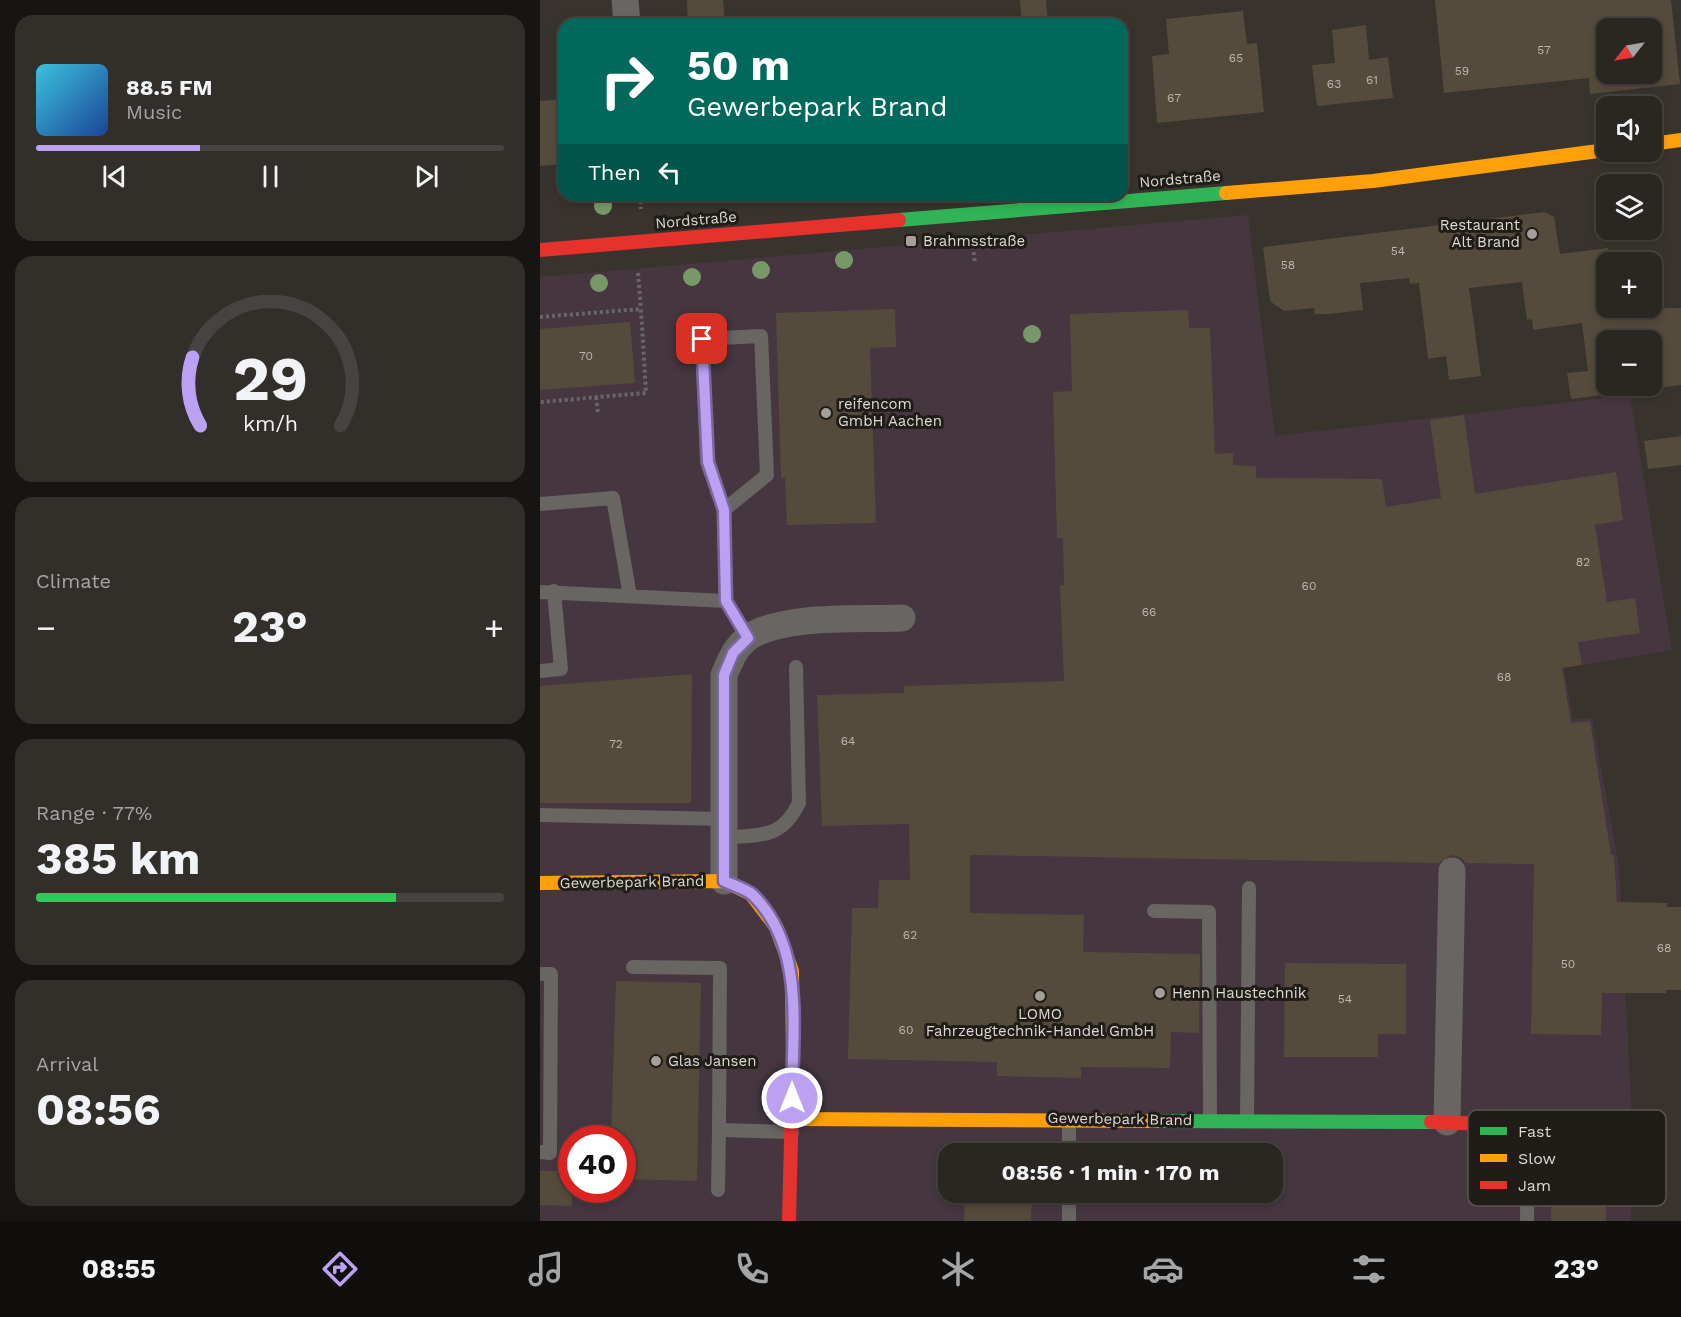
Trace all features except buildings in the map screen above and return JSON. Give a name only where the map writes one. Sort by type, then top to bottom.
[{"type":"street","points":[[625,0],[626,18]]},
{"type":"street","points":[[1662,143],[1681,140]]},
{"type":"street","name":"Nordstraße","points":[[540,250],[1372,181],[1596,151]]},
{"type":"street","name":"Gewerbepark Brand","points":[[724,881],[724,675],[733,653],[748,638],[766,629],[800,622],[902,618]]},
{"type":"street","points":[[1448,1122],[1452,871]]},
{"type":"street","name":"Gewerbepark Brand","points":[[540,883],[724,881],[752,894],[776,927],[792,971],[792,1125],[789,1221]]},
{"type":"street","name":"Gewerbepark Brand","points":[[792,1125],[1069,1119],[1468,1123]]},
{"type":"lane","points":[[724,510],[767,475],[761,336],[702,339],[708,462],[724,510],[726,601],[748,638]]},
{"type":"lane","points":[[540,504],[613,498],[630,596]]},
{"type":"lane","points":[[540,671],[561,669],[547,592],[726,601]]},
{"type":"lane","points":[[540,815],[777,831],[790,821],[799,803],[796,668]]},
{"type":"lane","points":[[1247,1120],[1249,888]]},
{"type":"lane","points":[[1154,911],[1209,912],[1210,1120]]},
{"type":"lane","points":[[633,967],[720,968],[718,1190]]},
{"type":"lane","points":[[540,974],[551,974],[551,1021],[550,1153],[540,1152]]},
{"type":"lane","points":[[1069,1119],[1069,1143]]},
{"type":"lane","points":[[719,1130],[792,1125]]},
{"type":"lane","points":[[1069,1203],[1069,1221]]},
{"type":"lane","points":[[1527,1206],[1527,1221]]},
{"type":"path","points":[[540,402],[646,393],[638,276]]},
{"type":"path","points":[[540,317],[641,309]]},
{"type":"path","points":[[596,397],[598,413]]},
{"type":"shaded area","points":[[1248,215],[1275,436],[1630,396],[1672,650],[1564,668],[1573,719],[1592,718],[1619,866],[1632,1110],[1468,1110],[1468,1206],[1631,1206],[1631,1221],[540,1221],[540,277]]},
{"type":"traffic: fast","points":[[899,220],[1226,193]]},
{"type":"traffic: fast","points":[[1156,1121],[1431,1122]]},
{"type":"traffic: slow","points":[[1662,143],[1681,140]]},
{"type":"traffic: slow","points":[[1226,193],[1373,181],[1596,151]]},
{"type":"traffic: slow","points":[[540,883],[724,881],[751,894],[776,927],[792,971],[793,1057]]},
{"type":"traffic: slow","points":[[793,1119],[1156,1121]]},
{"type":"traffic: jam","points":[[540,250],[899,220]]},
{"type":"traffic: jam","points":[[789,1221],[793,1057]]},
{"type":"traffic: jam","points":[[1431,1122],[1468,1123]]},
{"type":"place","name":"Restaurant Alt Brand","points":[[1532,234]]},
{"type":"place","name":"Brahmsstraße","points":[[911,241]]},
{"type":"place","name":"reifencom GmbH Aachen","points":[[826,413]]},
{"type":"place","name":"Henn Haustechnik","points":[[1160,993]]},
{"type":"place","name":"LOMO Fahrzeugtechnik-Handel GmbH","points":[[1040,996]]},
{"type":"place","name":"Glas Jansen","points":[[656,1061]]},
{"type":"route","points":[[702,339],[708,462],[724,510],[726,601],[748,638],[733,653],[724,675],[724,881],[752,894],[776,927],[792,971],[792,1098]]}]
